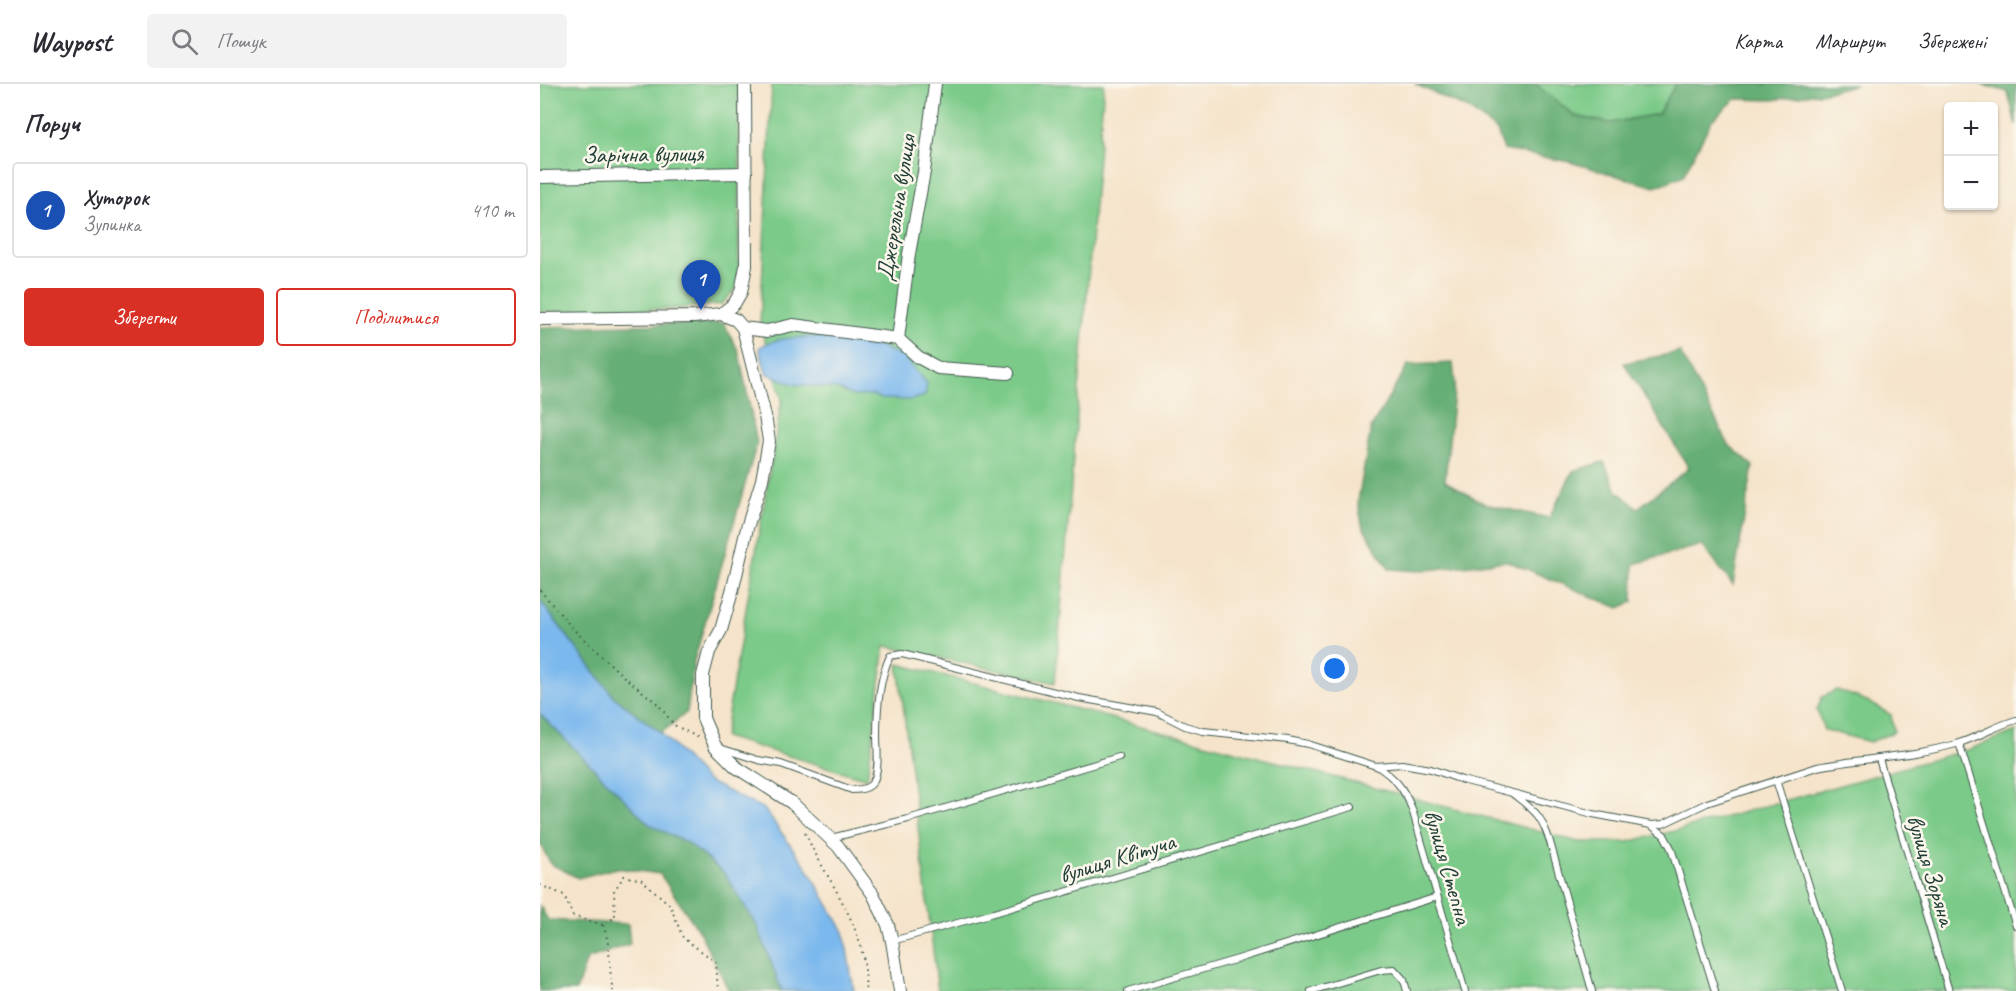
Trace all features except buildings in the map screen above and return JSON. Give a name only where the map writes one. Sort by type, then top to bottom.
[{"type":"street","points":[[721,314],[734,304],[741,292],[746,266],[746,84]]},
{"type":"street","name":"Джерельна вулиця","points":[[898,339],[935,84]]},
{"type":"street","name":"Зарічна вулиця","points":[[540,177],[746,173]]},
{"type":"street","points":[[540,319],[694,317],[721,314],[736,320],[743,328],[769,441],[762,480],[747,528],[733,588],[721,630],[709,652],[703,675],[703,718],[715,746],[736,767],[792,803],[838,846],[873,894],[888,925],[900,991]]},
{"type":"street","points":[[743,328],[767,331],[793,326],[898,339],[918,357],[938,368],[1008,373]]},
{"type":"lane","points":[[715,746],[732,753],[781,764],[852,790],[863,789],[873,782],[877,766],[877,732],[883,670],[890,656],[902,654],[1079,698],[1157,712],[1185,726],[1203,731],[1308,744],[1377,766],[1402,764],[1431,769],[1593,814],[1651,825],[1663,824],[1707,803],[1827,765],[1879,759],[1959,743],[2016,720]]},
{"type":"lane","points":[[1959,743],[2016,926]]},
{"type":"lane","points":[[829,838],[908,819],[1119,757]]},
{"type":"lane","name":"вулиця Зоряна","points":[[1879,759],[1949,991]]},
{"type":"lane","name":"вулиця Степна","points":[[1377,766],[1396,779],[1407,795],[1465,991]]},
{"type":"lane","points":[[1776,780],[1842,991]]},
{"type":"lane","points":[[1510,792],[1535,811],[1543,822],[1592,991]]},
{"type":"lane","name":"вулиця Квітуча","points":[[892,941],[1352,807]]},
{"type":"lane","points":[[1651,825],[1664,836],[1671,848],[1715,991]]},
{"type":"lane","points":[[1128,991],[1437,897]]},
{"type":"lane","points":[[1311,991],[1381,970],[1394,969],[1404,980],[1407,991]]},
{"type":"path","points":[[540,590],[573,629],[623,676],[658,704],[674,725],[715,746]]},
{"type":"path","points":[[805,832],[856,929],[867,971],[865,991]]},
{"type":"path","points":[[603,925],[615,917],[614,891],[624,876],[642,880],[670,905],[683,938],[716,962],[718,991]]},
{"type":"path","points":[[540,885],[564,895],[573,916],[603,925],[610,941],[610,979],[613,991]]},
{"type":"green space","points":[[540,84],[738,84],[740,178],[738,286],[722,304],[671,309],[540,312]]},
{"type":"green space","points":[[772,84],[1104,84],[1055,683],[885,646],[867,779],[724,737],[782,399],[760,323]]},
{"type":"green space","points":[[1415,84],[1535,84],[1575,116],[1610,123],[1658,114],[1676,84],[1857,84],[1825,92],[1773,100],[1736,99],[1712,120],[1683,176],[1655,187],[1570,162],[1504,150],[1497,131],[1468,109]]},
{"type":"green space","points":[[1535,84],[1676,84],[1658,114],[1610,123],[1574,116]]},
{"type":"green space","points":[[1980,84],[2016,84],[2016,125],[2008,92]]},
{"type":"green space","points":[[724,323],[739,352],[757,443],[694,661],[687,712],[661,733],[614,697],[540,601],[540,327]]},
{"type":"green space","points":[[1680,352],[1729,445],[1753,466],[1733,585],[1702,545],[1634,564],[1633,602],[1619,608],[1507,561],[1418,571],[1389,569],[1362,525],[1358,501],[1371,428],[1408,365],[1453,363],[1455,382],[1445,481],[1485,504],[1549,518],[1573,471],[1604,462],[1617,491],[1638,508],[1689,468],[1624,363]]},
{"type":"green space","points":[[898,664],[1579,842],[1627,842],[1679,830],[1970,749],[2016,731],[2016,991],[938,991]]},
{"type":"green space","points":[[1837,690],[1867,701],[1891,715],[1894,732],[1870,742],[1824,730],[1817,710],[1822,697]]},
{"type":"green space","points":[[540,714],[649,824],[689,844],[725,874],[758,927],[782,991],[729,991],[699,931],[660,874],[616,868],[578,878],[551,864],[540,844]]},
{"type":"green space","points":[[540,906],[548,920],[628,924],[630,944],[587,959],[576,991],[540,991]]},
{"type":"water","points":[[818,337],[877,345],[903,357],[927,383],[925,396],[911,400],[882,399],[872,395],[853,396],[837,389],[792,384],[766,373],[759,348],[772,341]]},
{"type":"water","points":[[540,601],[614,697],[661,733],[707,781],[764,809],[806,866],[844,932],[854,991],[782,991],[758,927],[725,874],[689,844],[649,824],[540,714]]},
{"type":"place","name":"Хуторок","points":[[701,310]]}]
